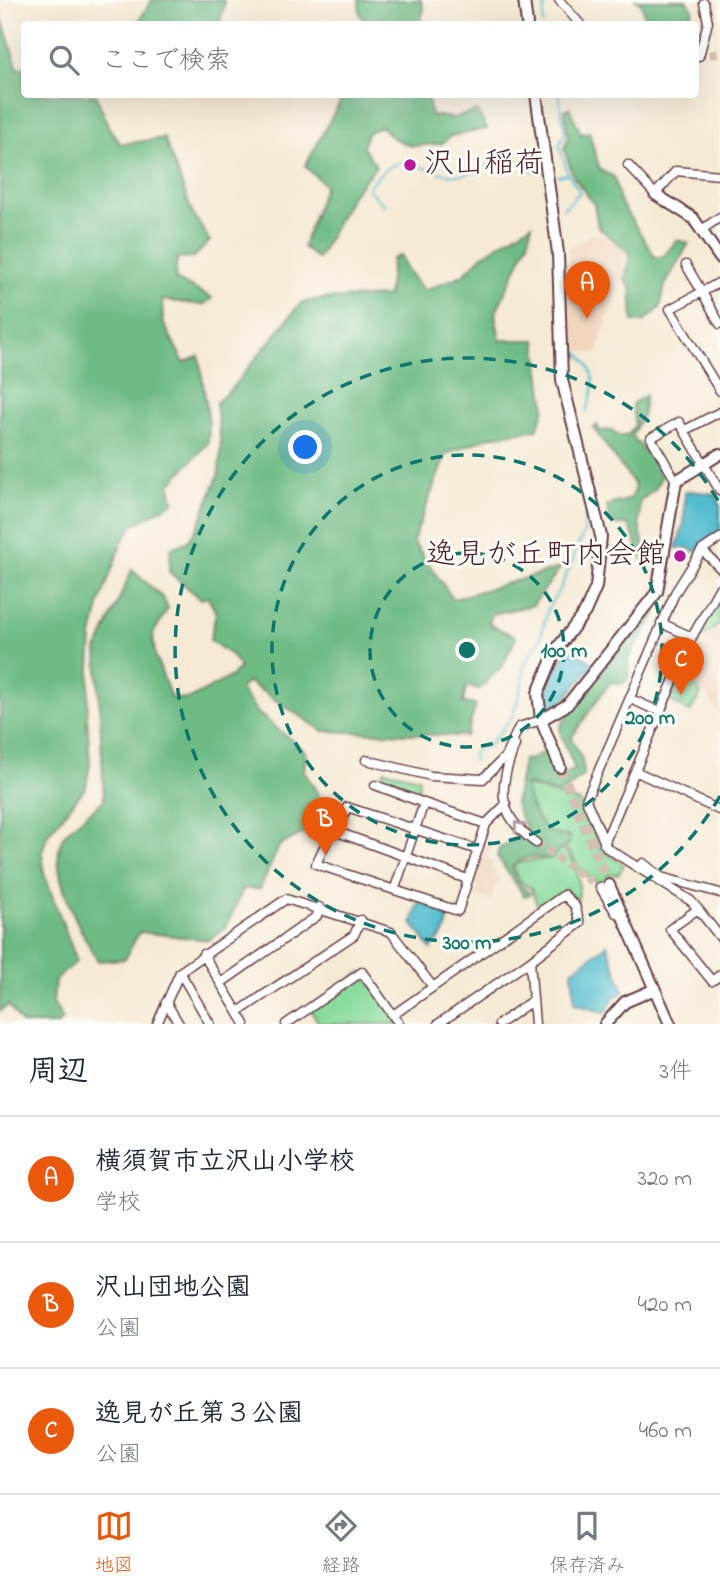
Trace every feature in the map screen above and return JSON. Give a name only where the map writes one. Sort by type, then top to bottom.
[{"type":"street","points":[[524,0],[527,21]]},
{"type":"street","points":[[559,0],[575,21]]},
{"type":"street","points":[[699,50],[708,22],[704,3]]},
{"type":"street","points":[[699,56],[710,55]]},
{"type":"street","points":[[537,98],[558,253],[560,371],[598,522],[601,552],[600,572],[590,600],[556,650],[542,679],[537,702],[541,720],[560,767]]},
{"type":"street","points":[[628,165],[655,194],[693,218],[703,229],[720,258]]},
{"type":"street","points":[[655,194],[676,171],[720,175]]},
{"type":"street","points":[[703,229],[720,217]]},
{"type":"street","points":[[686,265],[720,324]]},
{"type":"street","points":[[720,282],[670,309],[720,391]]},
{"type":"street","points":[[685,430],[720,412]]},
{"type":"street","points":[[366,760],[431,776],[483,779],[505,757],[519,727],[541,720],[567,705],[657,592],[676,481],[651,438],[679,422],[720,491]]},
{"type":"street","points":[[676,481],[720,454]]},
{"type":"street","points":[[720,537],[702,550],[661,623],[586,800],[604,844],[691,901],[720,937]]},
{"type":"street","points":[[702,550],[720,568]]},
{"type":"street","points":[[604,844],[692,637],[720,587]]},
{"type":"street","points":[[661,623],[692,637]]},
{"type":"street","points":[[631,699],[660,712]]},
{"type":"street","points":[[526,725],[507,768],[502,789],[513,823],[536,843]]},
{"type":"street","points":[[635,771],[719,810]]},
{"type":"street","points":[[375,785],[486,824]]},
{"type":"street","points":[[395,888],[424,803]]},
{"type":"street","points":[[467,879],[332,831],[316,864],[458,911],[486,824],[506,804]]},
{"type":"street","points":[[337,833],[347,807],[478,850]]},
{"type":"street","points":[[643,863],[661,877],[720,893]]},
{"type":"street","points":[[605,886],[625,922],[670,1024]]},
{"type":"street","points":[[393,1015],[564,895],[568,898],[580,923],[438,1024]]},
{"type":"street","points":[[157,1024],[180,972],[279,902],[293,899],[391,932],[433,987]]},
{"type":"street","points":[[221,983],[317,916],[319,907]]},
{"type":"street","points":[[698,909],[670,929],[712,981],[720,975]]},
{"type":"street","points":[[238,1012],[354,935],[361,920]]},
{"type":"street","points":[[203,954],[244,1024]]},
{"type":"street","points":[[530,961],[535,1024]]},
{"type":"street","points":[[180,972],[210,1024]]},
{"type":"street","points":[[286,1024],[362,972],[399,1024]]},
{"type":"street","points":[[605,1024],[625,1002],[653,990]]},
{"type":"street","points":[[499,1024],[533,1000]]},
{"type":"street","points":[[166,1002],[179,1024]]},
{"type":"shaded area","points":[[593,234],[605,236],[626,252],[626,273],[616,290],[597,353],[578,351],[575,354],[568,348],[568,248]]},
{"type":"shaded area","points":[[720,624],[720,714],[687,671],[700,641]]},
{"type":"shaded area","points":[[484,842],[493,842],[487,857],[494,861],[490,869],[497,872],[494,877],[499,878],[491,900],[476,896],[478,884],[472,883]]},
{"type":"green space","points":[[152,0],[223,0],[225,3],[220,21],[139,21]]},
{"type":"green space","points":[[359,0],[421,0],[424,10],[420,21],[364,21],[360,14]]},
{"type":"green space","points":[[634,0],[686,0],[693,9],[689,21],[658,21],[645,18],[641,2]]},
{"type":"green space","points":[[0,13],[18,69],[21,68],[21,98],[97,98],[109,128],[121,144],[164,138],[193,214],[210,241],[194,257],[177,258],[175,279],[212,298],[203,305],[162,300],[163,322],[184,363],[199,356],[209,424],[208,443],[170,484],[173,502],[132,526],[122,542],[100,602],[92,636],[87,717],[90,764],[86,787],[48,834],[42,852],[44,874],[77,961],[55,980],[53,1002],[62,1019],[58,1024],[22,1024],[8,1005],[0,1011]]},
{"type":"green space","points":[[342,98],[428,98],[431,115],[452,118],[477,111],[487,129],[451,136],[441,144],[410,146],[391,137],[381,126],[367,133],[363,147],[376,166],[351,196],[318,259],[303,247],[325,185],[305,166]]},
{"type":"green space","points":[[569,107],[581,134],[589,132],[600,170],[614,177],[620,202],[656,258],[664,256],[677,240],[689,243],[665,285],[660,308],[644,322],[633,321],[631,287],[625,281],[630,253],[598,227],[594,204],[573,176],[564,148],[568,138],[565,110]]},
{"type":"green space","points":[[532,224],[528,243],[495,314],[500,340],[536,340],[545,408],[537,429],[489,437],[446,454],[413,541],[453,599],[560,568],[533,605],[492,614],[489,624],[516,637],[503,665],[479,689],[466,686],[463,703],[476,705],[466,736],[323,731],[248,682],[240,689],[259,714],[306,752],[304,771],[320,797],[305,832],[279,846],[260,889],[243,889],[226,927],[209,940],[139,932],[125,959],[98,961],[68,901],[59,866],[59,850],[66,833],[104,800],[97,650],[132,570],[162,597],[168,608],[153,634],[155,655],[171,698],[190,699],[232,676],[240,667],[231,655],[210,640],[216,613],[208,597],[201,599],[169,572],[171,548],[187,542],[198,527],[219,473],[221,448],[216,403],[232,388],[301,303],[322,299],[388,296],[392,259],[401,255],[406,269],[424,291],[463,275],[483,255]]},
{"type":"green space","points":[[645,396],[643,414],[632,436],[655,463],[661,477],[655,489],[640,501],[639,524],[648,564],[645,565],[629,525],[616,525],[609,521],[607,505],[628,500],[635,491],[634,484],[593,428],[597,425],[600,431],[612,430],[620,437],[628,435],[635,425],[632,404]]},
{"type":"green space","points":[[720,593],[720,624],[698,640],[685,671],[701,693],[690,712],[667,699],[690,646]]},
{"type":"green space","points":[[655,606],[656,614],[628,659],[629,676],[623,684],[610,682],[571,738],[582,759],[584,774],[561,795],[526,784],[530,804],[537,818],[552,833],[569,836],[570,843],[548,859],[528,858],[512,867],[518,882],[530,894],[524,896],[497,856],[499,849],[527,832],[515,804],[523,760],[532,759],[549,748],[560,777],[575,769],[560,732],[561,725],[590,684]]},
{"type":"green space","points":[[384,770],[419,778],[418,797],[379,780]]},
{"type":"green space","points":[[524,785],[580,802],[601,849],[624,865],[618,874],[609,875],[601,885],[582,873],[569,851],[551,839],[529,813]]},
{"type":"green space","points":[[561,848],[572,859],[578,873],[577,903],[566,889],[539,908],[531,889],[519,880],[513,868],[517,863],[553,858],[556,850]]},
{"type":"green space","points":[[362,972],[399,1024],[320,1024],[309,1008]]},
{"type":"water","points":[[685,492],[715,494],[720,505],[720,530],[694,552],[689,548],[676,548],[684,524]]},
{"type":"water","points":[[569,647],[594,664],[555,710],[550,709],[546,695],[548,686]]},
{"type":"water","points":[[419,901],[450,913],[445,932],[431,949],[412,923]]},
{"type":"water","points":[[607,945],[624,992],[614,997],[606,1013],[575,1004],[572,971]]},
{"type":"waterway","points":[[543,21],[545,0]]},
{"type":"waterway","points":[[560,98],[565,133],[559,145],[568,174],[580,192],[563,209]]},
{"type":"waterway","points":[[384,205],[367,188],[391,166],[409,163],[441,173],[461,175],[499,164]]},
{"type":"waterway","points":[[526,168],[541,172]]},
{"type":"waterway","points":[[558,176],[567,174]]},
{"type":"waterway","points":[[578,352],[589,367],[593,380],[592,395],[586,412]]},
{"type":"waterway","points":[[474,761],[473,754],[479,746],[487,747],[512,718],[522,685],[524,665],[540,639],[548,608],[561,587],[584,532],[585,514]]},
{"type":"tunnel","points":[[710,55],[720,53]]},
{"type":"tunnel","points":[[560,767],[609,885]]},
{"type":"tunnel","points":[[536,843],[600,887]]},
{"type":"place","name":"沢山稲荷","points":[[410,165]]},
{"type":"place","name":"横須賀市立沢山小学校","points":[[587,319]]},
{"type":"place","name":"逸見が丘町内会館","points":[[680,556]]},
{"type":"place","name":"逸見が丘第３公園","points":[[681,695]]},
{"type":"place","name":"沢山団地公園","points":[[325,855]]}]
